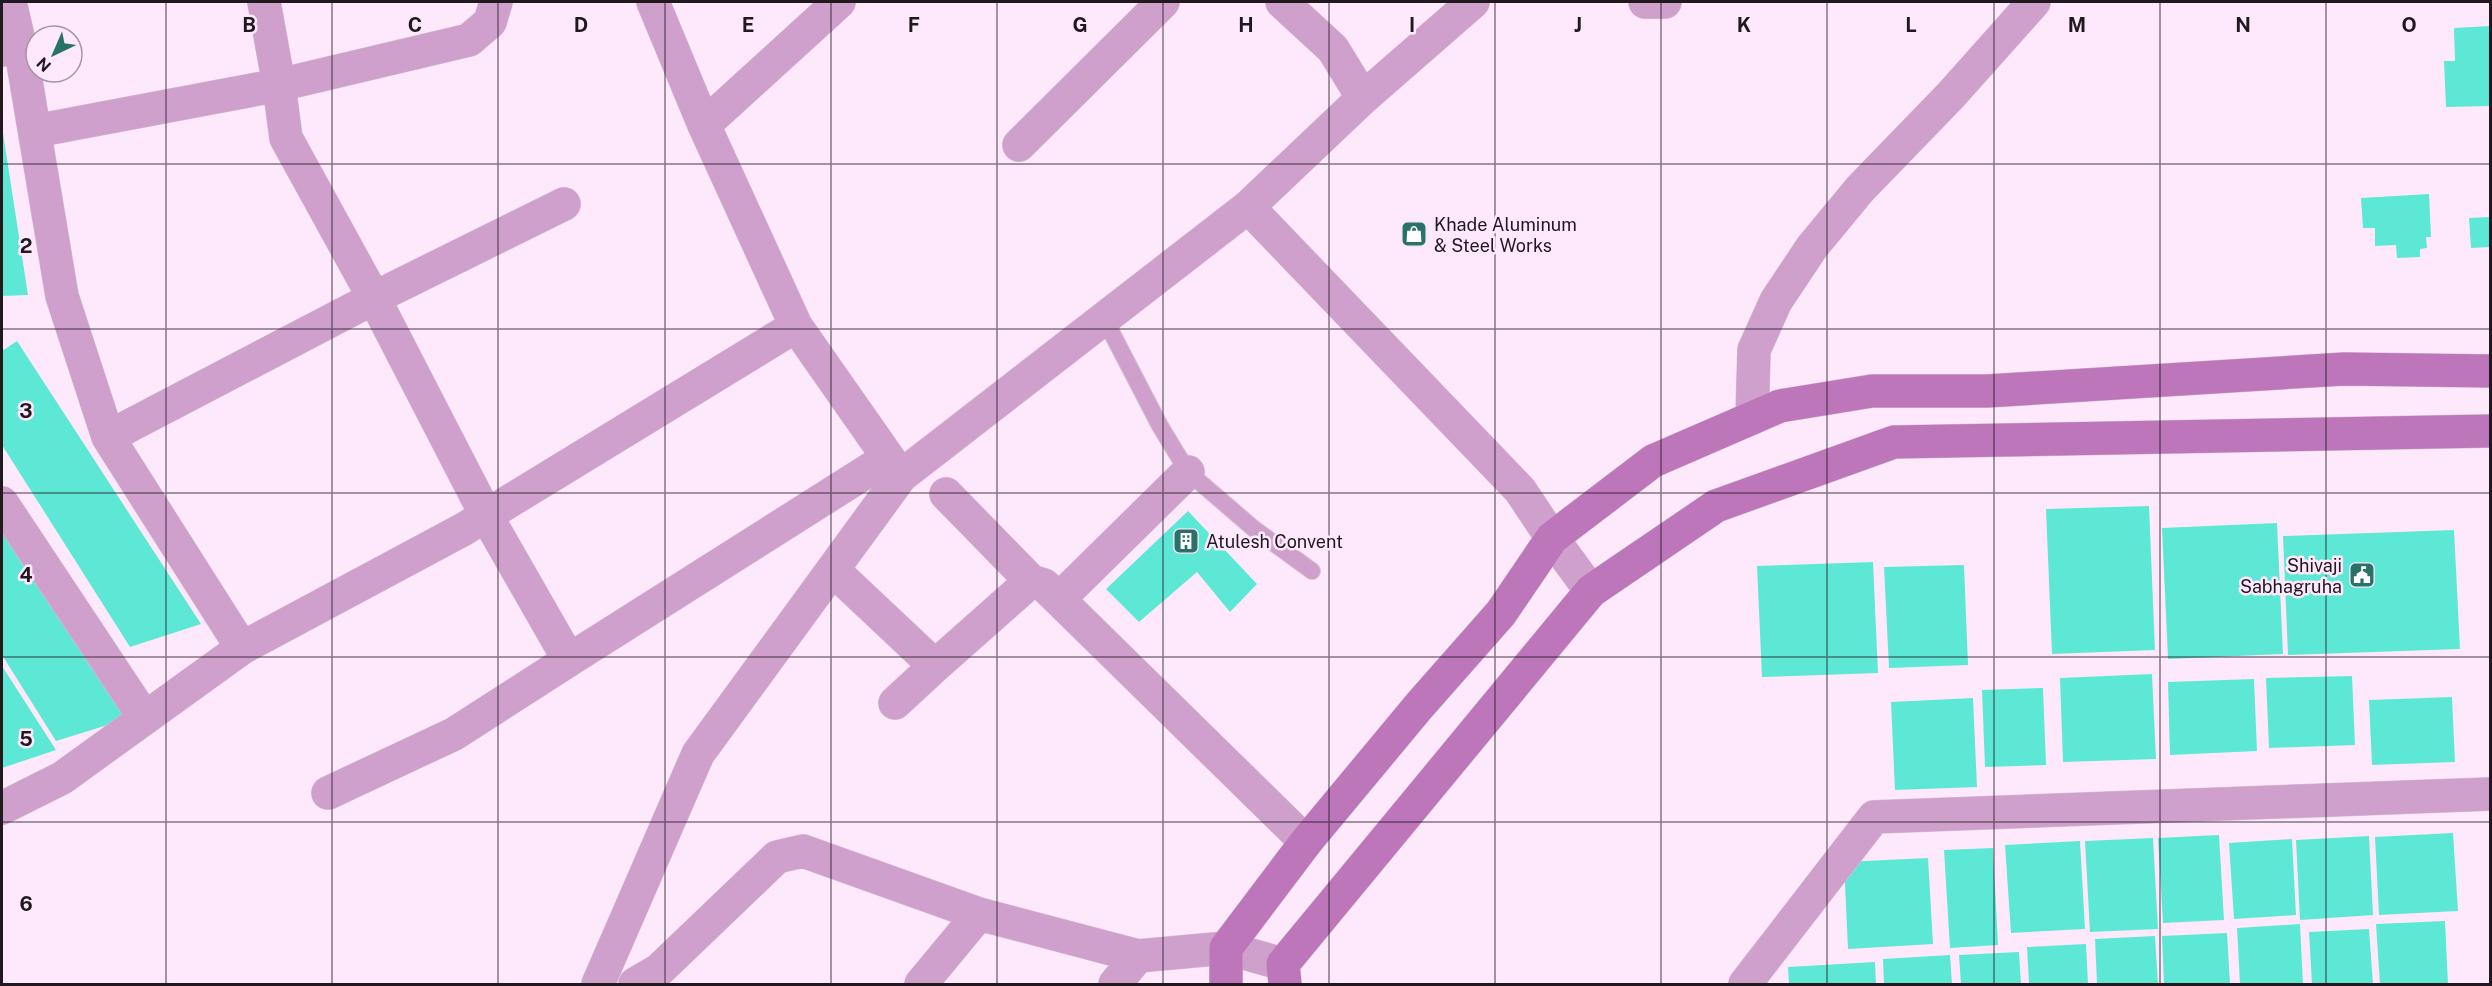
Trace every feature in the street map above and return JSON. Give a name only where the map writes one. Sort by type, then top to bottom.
[{"type":"main road","points":[[1226,984],[1226,948],[1306,842],[1419,706],[1501,613],[1552,538],[1653,461],[1780,406],[1872,391],[1986,392],[2344,369],[2490,371]]},
{"type":"main road","points":[[1284,974],[1591,591],[1716,506],[1894,442],[2490,431]]},
{"type":"street","points":[[10,2],[11,47],[34,131],[62,296],[108,437],[242,648]]},
{"type":"street","points":[[264,2],[286,138],[374,298],[486,515],[569,660]]},
{"type":"street","points":[[34,131],[279,85],[469,40],[490,22],[496,2]]},
{"type":"street","points":[[653,2],[704,125],[795,327],[895,467]]},
{"type":"street","points":[[704,125],[839,2]]},
{"type":"street","points":[[1019,145],[1163,2]]},
{"type":"street","points":[[1282,2],[1298,14],[1333,49],[1363,98]]},
{"type":"street","points":[[328,793],[454,734],[569,660],[895,467],[1104,318],[1248,207],[1363,98],[1473,2]]},
{"type":"street","points":[[1645,2],[1665,2]]},
{"type":"street","points":[[1752,418],[1754,350],[1776,301],[1812,247],[1860,189],[1951,95],[2034,2]]},
{"type":"street","points":[[108,437],[374,298],[564,204]]},
{"type":"street","points":[[1248,207],[1520,490],[1591,591]]},
{"type":"street","points":[[2,808],[62,778],[242,648],[486,515],[795,327]]},
{"type":"street","points":[[598,984],[698,754],[833,570],[895,467]]},
{"type":"street","points":[[1059,599],[1188,472]]},
{"type":"street","points":[[946,494],[1031,581],[1044,585],[1059,599],[1306,842]]},
{"type":"street","points":[[2,503],[144,717]]},
{"type":"street","points":[[833,570],[935,666]]},
{"type":"street","points":[[895,703],[1031,581]]},
{"type":"street","points":[[1744,984],[1874,817],[2490,794]]},
{"type":"street","points":[[635,984],[659,969],[777,857],[803,852],[980,914],[1138,956],[1226,948],[1284,974]]},
{"type":"street","points":[[921,984],[980,914]]},
{"type":"street","points":[[1115,984],[1138,956]]},
{"type":"lane","points":[[1104,318],[1160,426],[1188,472],[1253,528],[1312,571]]},
{"type":"building","points":[[2490,26],[2490,106],[2446,107],[2444,61],[2455,61],[2454,28]]},
{"type":"building","points":[[3,133],[28,295],[2,296]]},
{"type":"building","points":[[2429,194],[2431,237],[2426,237],[2427,248],[2420,249],[2420,257],[2397,258],[2396,245],[2375,246],[2375,228],[2363,228],[2361,198]]},
{"type":"building","points":[[2490,217],[2490,247],[2471,248],[2469,218]]},
{"type":"building","points":[[17,341],[201,624],[130,647],[2,445],[2,351]]},
{"type":"building","points":[[2149,506],[2155,650],[2052,654],[2046,509]]},
{"type":"building","name":"Atulesh Convent","points":[[1188,511],[1257,584],[1230,612],[1197,572],[1139,622],[1106,589]]},
{"type":"building","points":[[2277,523],[2283,654],[2168,659],[2162,528]]},
{"type":"building","points":[[2,525],[127,719],[56,741],[2,655]]},
{"type":"building","points":[[2454,530],[2460,649],[2288,655],[2283,536]]},
{"type":"building","points":[[1873,562],[1878,673],[1762,677],[1757,566]]},
{"type":"building","points":[[1964,565],[1968,665],[1889,668],[1884,567]]},
{"type":"building","points":[[2,666],[56,750],[2,768]]},
{"type":"building","points":[[2152,674],[2156,759],[2063,762],[2060,678]]},
{"type":"building","points":[[2352,676],[2355,745],[2269,748],[2266,678]]},
{"type":"building","points":[[2254,679],[2257,751],[2170,755],[2168,682]]},
{"type":"building","points":[[2043,688],[2046,765],[1985,767],[1982,690]]},
{"type":"building","points":[[2452,697],[2455,762],[2372,765],[2369,700]]},
{"type":"building","points":[[1973,698],[1977,787],[1895,790],[1891,702]]},
{"type":"building","points":[[2453,833],[2458,911],[2379,915],[2375,837]]},
{"type":"building","points":[[2219,835],[2224,920],[2163,923],[2158,838]]},
{"type":"building","points":[[2369,836],[2373,915],[2300,920],[2296,840]]},
{"type":"building","points":[[2153,838],[2158,929],[2090,932],[2085,841]]},
{"type":"building","points":[[2292,839],[2296,915],[2234,919],[2229,843]]},
{"type":"building","points":[[2080,841],[2085,929],[2011,933],[2005,845]]},
{"type":"building","points":[[1993,848],[1998,945],[1950,948],[1944,850]]},
{"type":"building","points":[[1928,858],[1933,944],[1848,949],[1844,862]]},
{"type":"building","points":[[2445,921],[2448,984],[2380,984],[2376,924]]},
{"type":"building","points":[[2300,924],[2303,984],[2240,984],[2237,928]]},
{"type":"building","points":[[2369,929],[2373,984],[2312,984],[2309,932]]},
{"type":"building","points":[[2227,933],[2230,984],[2164,984],[2162,936]]},
{"type":"building","points":[[2155,936],[2158,984],[2097,984],[2095,939]]},
{"type":"building","points":[[2086,944],[2088,984],[2029,984],[2027,947]]},
{"type":"building","points":[[2019,952],[2021,984],[1961,984],[1959,955]]},
{"type":"building","points":[[1950,955],[1952,984],[1884,984],[1883,959]]},
{"type":"building","points":[[1875,962],[1876,984],[1789,984],[1788,967]]},
{"type":"place","name":"Khade Aluminum & Steel Works","points":[[1414,234]]},
{"type":"place","name":"Atulesh Convent","points":[[1186,541]]},
{"type":"place","name":"Shivaji Sabhagruha","points":[[2362,575]]}]
